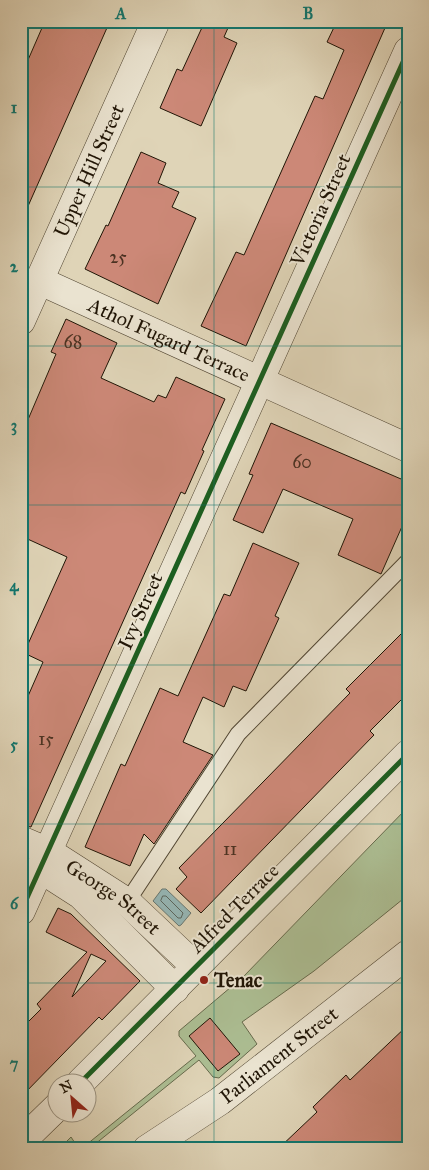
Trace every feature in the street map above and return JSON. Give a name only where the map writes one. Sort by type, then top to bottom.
[{"type":"street","name":"Upper Hill Street","points":[[21,321],[156,21]]},
{"type":"street","name":"Victoria Street","points":[[259,382],[400,89],[408,51]]},
{"type":"street","name":"Athol Fugard Terrace","points":[[38,280],[259,382],[408,448]]},
{"type":"street","name":"Ivy Street","points":[[21,911],[259,382]]},
{"type":"street","name":"Alfred Terrace","points":[[91,1072],[408,754]]},
{"type":"street","name":"George Street","points":[[21,840],[81,895],[175,989]]},
{"type":"street","name":"George Street","points":[[45,861],[126,902],[196,968]]},
{"type":"street","name":"Parliament Street","points":[[147,1149],[220,1101],[408,954]]},
{"type":"street","points":[[21,1142],[48,1116]]},
{"type":"lane","points":[[126,902],[238,734],[408,561]]},
{"type":"green space","points":[[408,807],[408,895],[314,971],[242,1022],[257,1044],[219,1078],[213,1077],[199,1060],[89,1149],[81,1149],[196,1056],[179,1036],[179,1031],[244,976]]},
{"type":"green space","points":[[71,1137],[79,1149],[59,1149]]},
{"type":"water","points":[[162,889],[166,889],[191,913],[179,926],[153,901]]},
{"type":"building","points":[[45,21],[110,21],[21,222],[21,76]]},
{"type":"building","points":[[205,21],[231,21],[224,37],[237,43],[201,126],[160,108],[177,69],[182,71]]},
{"type":"building","points":[[337,21],[388,21],[246,346],[201,326],[236,252],[244,255],[315,96],[323,99],[344,50],[327,42]]},
{"type":"building","points":[[141,152],[166,163],[158,183],[179,192],[172,207],[196,218],[158,304],[85,269],[106,225],[108,226]]},
{"type":"building","points":[[66,319],[117,343],[101,378],[154,402],[158,395],[166,398],[176,377],[225,399],[185,494],[181,492],[31,827],[21,825],[21,712],[43,662],[24,653],[67,557],[21,536],[21,436],[56,354],[51,352]]},
{"type":"building","points":[[271,423],[408,482],[408,513],[381,574],[338,555],[353,519],[283,489],[263,533],[233,520],[253,475],[249,474]]},
{"type":"building","points":[[253,543],[299,563],[275,616],[279,618],[246,691],[233,686],[224,707],[203,697],[183,742],[213,755],[154,844],[144,834],[130,866],[85,847],[121,764],[125,766],[160,688],[178,696],[224,594],[230,596]]},
{"type":"building","points":[[408,627],[408,693],[370,731],[374,735],[201,913],[176,889],[187,877],[179,868],[350,693],[346,689]]},
{"type":"building","points":[[58,908],[71,914],[140,981],[102,1020],[99,1017],[21,1097],[21,1029],[41,1009],[37,1004],[87,952],[46,932]],"holes":[[[91,954],[106,961],[72,997]]]},
{"type":"building","points":[[210,1018],[240,1054],[218,1071],[189,1036]]},
{"type":"building","points":[[408,1025],[408,1149],[278,1149],[317,1112],[313,1107],[346,1075],[350,1080]]},
{"type":"cycle path","points":[[21,911],[408,51]]},
{"type":"cycle path","points":[[91,1072],[408,754]]},
{"type":"place","name":"Tenac","points":[[204,980]]}]
